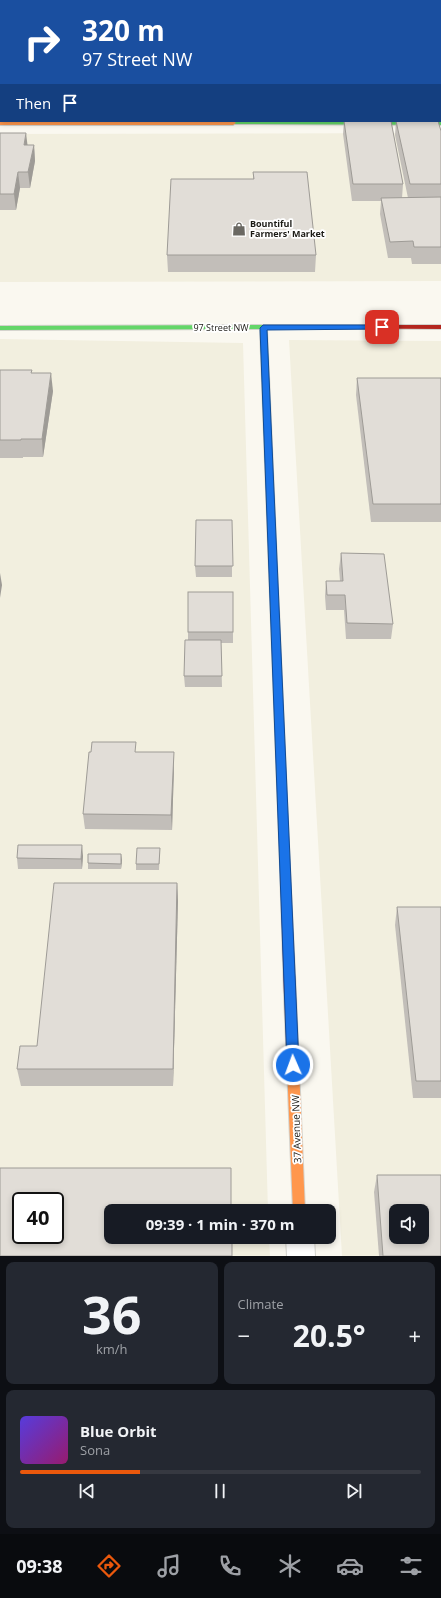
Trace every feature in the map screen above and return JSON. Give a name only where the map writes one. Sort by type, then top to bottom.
[{"type":"street","points":[[0,123],[441,123]]},
{"type":"street","name":"97 Street NW","points":[[0,328],[441,327]]},
{"type":"street","name":"37 Avenue NW","points":[[263,328],[299,1204]]},
{"type":"street","points":[[300,1244],[301,1256]]},
{"type":"shaded area","points":[[441,133],[441,281],[0,282],[0,134]]},
{"type":"shaded area","points":[[0,339],[243,343],[268,1204],[104,1204],[104,1244],[269,1244],[270,1256],[0,1256]]},
{"type":"shaded area","points":[[289,340],[441,341],[441,1256],[342,1256]]},
{"type":"building","points":[[344,122],[391,122],[403,184],[353,184]]},
{"type":"building","points":[[396,122],[438,122],[441,131],[441,184],[410,184]]},
{"type":"building","points":[[0,133],[26,133],[24,145],[34,145],[28,172],[18,172],[14,194],[0,194]]},
{"type":"building","points":[[253,172],[307,172],[316,255],[167,255],[171,179],[254,179]]},
{"type":"building","points":[[441,197],[441,247],[414,247],[413,241],[390,242],[381,198]]},
{"type":"building","points":[[0,370],[32,370],[31,373],[51,373],[42,439],[0,440]]},
{"type":"building","points":[[357,378],[441,378],[441,504],[373,504]]},
{"type":"building","points":[[196,520],[232,520],[233,566],[195,566]]},
{"type":"building","points":[[341,553],[384,554],[393,624],[347,623],[345,595],[327,595],[326,581],[343,581]]},
{"type":"building","points":[[188,592],[233,592],[233,632],[188,632]]},
{"type":"building","points":[[185,640],[221,640],[222,676],[184,676]]},
{"type":"building","points":[[92,742],[136,742],[135,752],[174,752],[171,815],[83,814],[89,752],[91,752]]},
{"type":"building","points":[[18,845],[82,845],[81,859],[17,858]]},
{"type":"building","points":[[137,848],[160,848],[159,864],[136,864]]},
{"type":"building","points":[[88,854],[121,854],[121,864],[88,863]]},
{"type":"building","points":[[54,883],[177,883],[173,1069],[17,1069],[20,1046],[37,1046]]},
{"type":"building","points":[[397,907],[441,907],[441,1081],[416,1081]]},
{"type":"building","points":[[0,1168],[231,1168],[231,1204],[104,1204],[104,1244],[232,1244],[232,1256],[0,1256]]},
{"type":"building","points":[[377,1175],[441,1175],[441,1256],[383,1256]]},
{"type":"traffic: fast","points":[[233,123],[441,123]]},
{"type":"traffic: fast","points":[[0,328],[284,327]]},
{"type":"traffic: fast","points":[[263,328],[285,867]]},
{"type":"traffic: slow","points":[[0,123],[233,123]]},
{"type":"traffic: slow","points":[[290,995],[299,1204]]},
{"type":"traffic: jam","points":[[284,327],[441,327]]},
{"type":"traffic: jam","points":[[285,867],[290,995]]},
{"type":"place","name":"Bountiful Farmers' Market","points":[[239,229]]},
{"type":"route","points":[[293,1065],[263,328],[382,327]]}]
